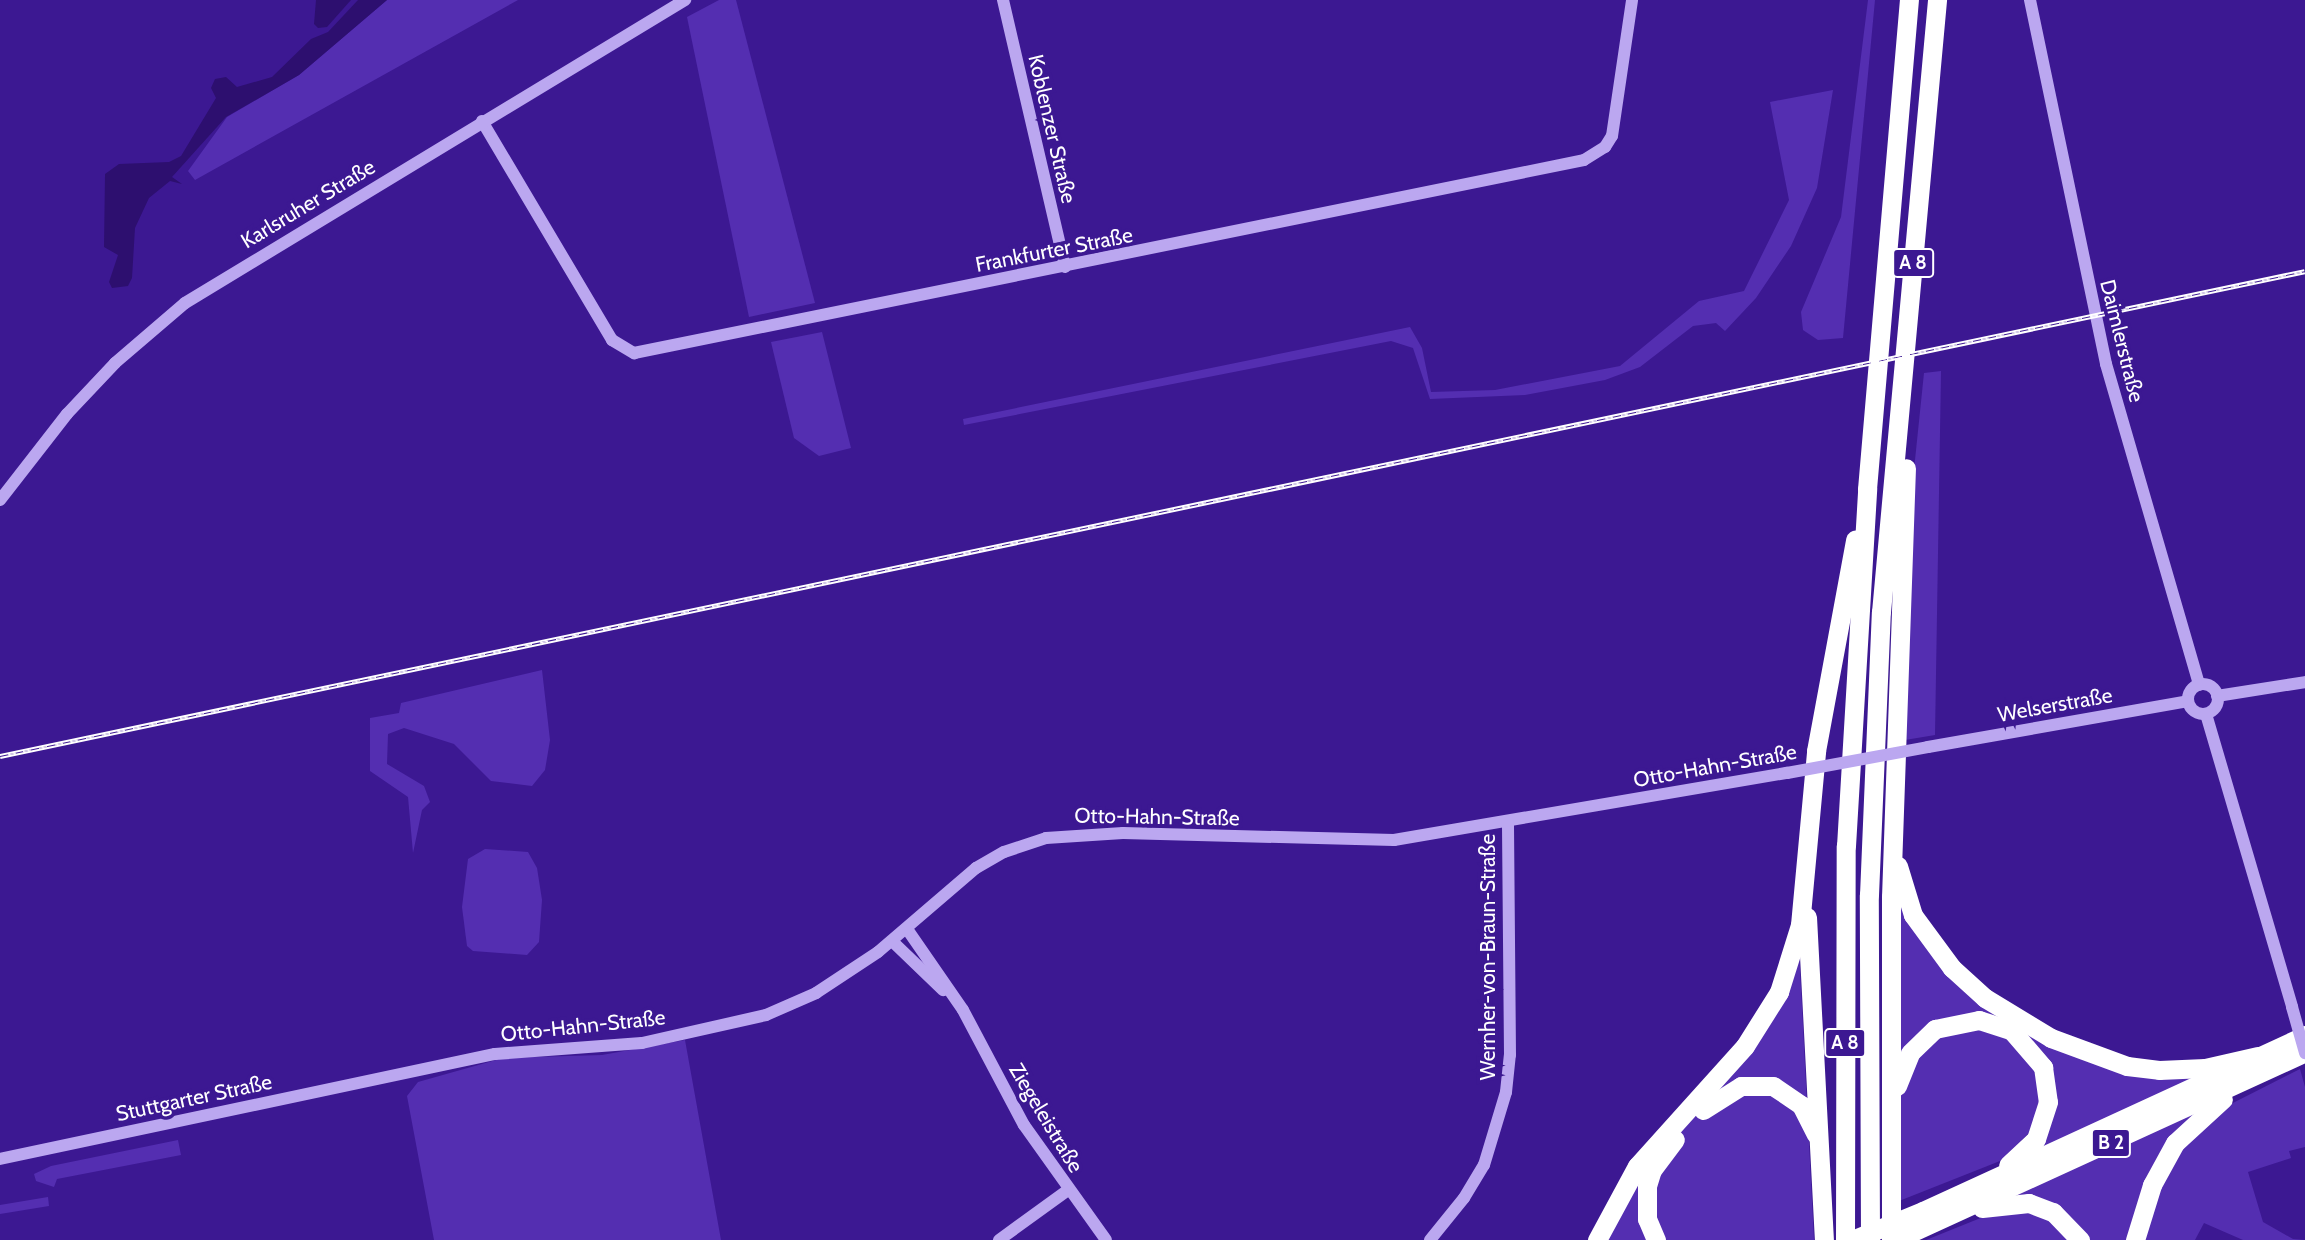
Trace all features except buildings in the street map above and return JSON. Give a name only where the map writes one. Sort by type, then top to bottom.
[{"type":"highway","name":"A 8","points":[[1845,1240],[1846,846],[1867,489],[1909,0]]},
{"type":"highway","name":"A 8","points":[[1870,1240],[1868,1012],[1873,793],[1881,612],[1937,0]]},
{"type":"highway","points":[[1893,1240],[1893,834],[1906,464],[1900,400]]},
{"type":"highway","points":[[1597,1240],[1637,1166],[1766,1017],[1789,964],[1805,888],[1818,738],[1846,579],[1867,489]]},
{"type":"highway","points":[[1893,834],[1901,885],[1930,942],[1985,998],[2020,1021],[2094,1056],[2138,1068],[2184,1071],[2260,1065]]},
{"type":"highway","points":[[1805,888],[1823,1166],[1824,1240]]},
{"type":"highway","points":[[1892,1122],[1905,1061],[1927,1035],[1962,1020],[1988,1022],[2012,1031],[2043,1067],[2047,1110],[2030,1147],[1988,1182]]},
{"type":"highway","name":"B 2","points":[[1852,1240],[1960,1211],[2260,1065],[2305,1035]]},
{"type":"highway","name":"B 2","points":[[1924,1219],[1988,1182],[2260,1065],[2305,1052]]},
{"type":"highway","points":[[2135,1240],[2152,1185],[2175,1143],[2211,1107],[2260,1065]]},
{"type":"highway","points":[[1656,1240],[1646,1203],[1652,1170],[1682,1133],[1725,1092],[1758,1084],[1788,1093],[1811,1119],[1823,1166]]},
{"type":"highway","points":[[1960,1211],[2029,1203],[2053,1212],[2080,1240]]},
{"type":"highway","points":[[1893,1240],[1924,1219]]},
{"type":"street","name":"Karlsruher Straße","points":[[0,500],[67,414],[115,363],[185,303],[685,0]]},
{"type":"street","name":"Koblenzer Straße","points":[[1003,0],[1065,267]]},
{"type":"street","name":"Frankfurter Straße","points":[[482,121],[612,340],[634,353],[1571,164],[1595,155],[1612,136],[1632,0]]},
{"type":"street","name":"Daimlerstraße","points":[[2030,0],[2099,338],[2199,685]]},
{"type":"street","points":[[2217,696],[2305,682]]},
{"type":"street","points":[[2199,685],[2211,687],[2217,696],[2214,709],[2206,714],[2194,712],[2188,701],[2189,693],[2199,685]]},
{"type":"street","name":"Welserstraße","points":[[1928,747],[2188,701]]},
{"type":"street","points":[[2206,714],[2305,1052]]},
{"type":"street","name":"Otto-Hahn-Straße","points":[[395,1074],[523,1050],[642,1043],[766,1016],[827,986],[892,941],[976,868],[1004,852],[1046,838],[1123,833],[1358,842],[1418,837],[1928,747]]},
{"type":"street","name":"Wernher-von-Braun-Straße","points":[[1430,1240],[1464,1198],[1484,1165],[1506,1092],[1510,1055],[1508,822]]},
{"type":"street","name":"Ziegeleistraße","points":[[907,929],[963,1010],[1024,1125],[1106,1240]]},
{"type":"street","name":"Ziegeleistraße","points":[[892,941],[963,1010]]},
{"type":"street","name":"Stuttgarter Straße","points":[[0,1159],[395,1074]]},
{"type":"street","points":[[999,1240],[1068,1190]]},
{"type":"shaded area","points":[[316,0],[351,0],[327,27],[318,28],[314,24]]},
{"type":"shaded area","points":[[358,0],[387,0],[299,75],[226,117],[172,177],[182,184],[170,181],[149,198],[135,228],[132,278],[128,286],[112,288],[109,282],[118,255],[104,247],[105,174],[119,164],[169,162],[181,156],[216,98],[211,88],[215,79],[226,77],[237,87],[272,77],[311,39],[328,32]]},
{"type":"shaded area","points":[[387,0],[518,0],[195,180],[188,171],[227,117],[299,75]]},
{"type":"shaded area","points":[[719,0],[736,0],[815,303],[749,317],[687,17]]},
{"type":"shaded area","points":[[1868,0],[1875,0],[1843,338],[1818,340],[1803,330],[1801,312],[1841,217]]},
{"type":"shaded area","points":[[1833,90],[1817,188],[1791,246],[1756,298],[1725,331],[1716,323],[1693,326],[1640,367],[1605,380],[1525,395],[1430,399],[1413,348],[1391,341],[964,425],[963,419],[1410,327],[1422,348],[1431,392],[1495,390],[1620,366],[1699,301],[1744,291],[1789,200],[1770,102]]},
{"type":"shaded area","points":[[822,332],[851,448],[819,456],[794,438],[771,342]]},
{"type":"shaded area","points":[[1941,371],[1935,735],[1905,740],[1912,489],[1924,373]]},
{"type":"shaded area","points":[[542,670],[550,740],[545,770],[532,786],[491,781],[454,744],[404,728],[388,734],[387,764],[424,786],[430,802],[422,810],[413,853],[408,797],[370,771],[370,718],[399,713],[401,703]]},
{"type":"shaded area","points":[[485,849],[528,852],[537,868],[542,900],[539,942],[527,955],[473,951],[467,946],[462,907],[468,859]]},
{"type":"shaded area","points":[[1900,896],[1932,952],[2062,1049],[2212,1072],[2026,1156],[2054,1084],[1982,1015],[1899,1059]]},
{"type":"shaded area","points":[[1799,949],[1814,1240],[1606,1240],[1639,1172],[1715,1084]]},
{"type":"shaded area","points":[[1994,1027],[2031,1057],[2042,1104],[2035,1127],[2000,1161],[1899,1201],[1898,1104],[1908,1057],[1924,1039]]},
{"type":"shaded area","points":[[685,1040],[721,1240],[434,1240],[407,1096],[418,1082],[503,1058],[602,1055]]},
{"type":"shaded area","points":[[2300,1069],[2305,1087],[2305,1147],[2289,1151],[2291,1158],[2248,1172],[2263,1222],[2293,1239],[2305,1240],[2243,1240],[2204,1223],[2195,1240],[2141,1240],[2166,1165],[2225,1107]]},
{"type":"shaded area","points":[[2202,1108],[2128,1240],[2087,1240],[2014,1196]]},
{"type":"shaded area","points":[[178,1140],[181,1155],[57,1179],[54,1187],[36,1181],[34,1174],[51,1166]]},
{"type":"shaded area","points":[[48,1197],[49,1206],[0,1214],[0,1205]]},
{"type":"shaded area","points":[[2017,1210],[2053,1219],[2074,1240],[1926,1240],[1993,1213]]},
{"type":"railway","points":[[0,756],[2305,271]]}]
